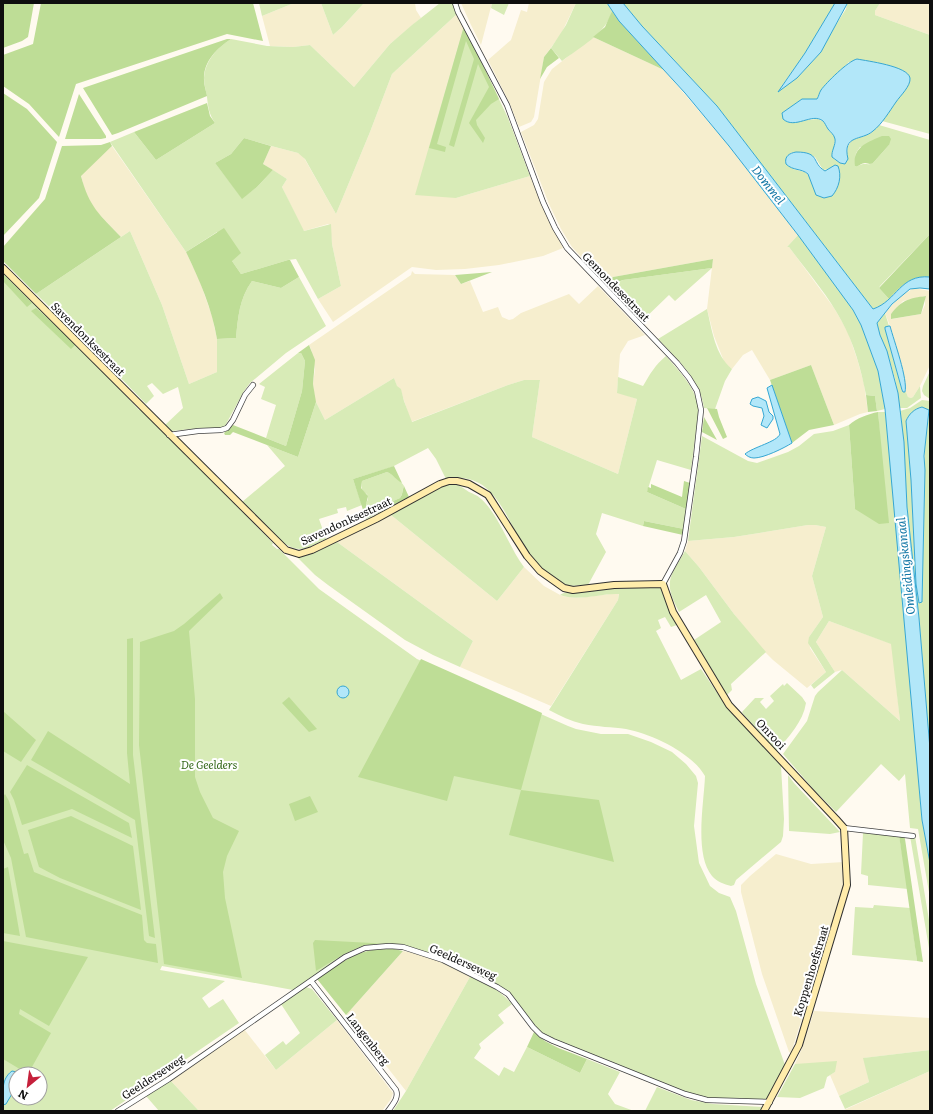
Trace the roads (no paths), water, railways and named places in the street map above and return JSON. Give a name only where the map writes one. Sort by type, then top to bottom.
[{"type":"street","name":"Gemondesestraat","points":[[455,3],[458,12],[507,105],[543,202],[564,244],[676,363],[697,391],[701,410],[684,540],[680,553],[662,584]]},
{"type":"street","name":"Savendonksestraat","points":[[3,268],[281,546],[290,552],[299,554],[312,550],[376,519],[440,484],[449,481],[457,481],[470,484],[488,495],[527,556],[540,571],[564,588],[573,590],[614,586],[662,584]]},
{"type":"street","points":[[169,435],[198,431],[221,430],[227,428],[233,420],[245,395],[253,385]]},
{"type":"street","name":"Onrooi","points":[[662,584],[673,612],[729,705],[844,828]]},
{"type":"street","points":[[844,828],[913,836]]},
{"type":"street","name":"Koppenhoefstraat","points":[[764,1111],[799,1045],[847,885],[844,828]]},
{"type":"street","name":"Geelderseweg","points":[[118,1111],[169,1079],[345,956],[366,948],[389,946],[403,947],[444,960],[497,987],[512,999],[533,1027],[542,1035],[553,1041],[685,1094],[707,1100],[770,1102]]},
{"type":"street","name":"Langenberg","points":[[311,980],[396,1090],[398,1094],[388,1111]]},
{"type":"water","points":[[607,3],[623,3],[642,26],[717,106],[873,309],[888,300],[905,284],[912,280],[920,277],[930,277],[930,289],[910,289],[892,304],[877,323],[880,335],[887,351],[898,393],[904,442],[907,507],[919,618],[930,749],[930,863],[922,820],[885,409],[878,371],[861,325],[853,310],[798,235],[729,146],[685,93],[619,21]]},
{"type":"water","points":[[835,3],[847,4],[821,52],[797,78],[778,92],[805,53]]},
{"type":"water","points":[[857,59],[895,67],[908,74],[910,81],[905,91],[876,128],[869,134],[854,139],[850,142],[847,151],[848,159],[845,164],[840,163],[832,157],[835,139],[823,121],[814,118],[793,123],[783,119],[782,113],[802,99],[817,99],[821,90],[832,78],[848,64]]},
{"type":"water","points":[[796,152],[804,152],[809,154],[815,158],[818,165],[825,171],[835,165],[838,166],[840,174],[839,182],[832,196],[824,198],[816,195],[808,174],[791,168],[786,164],[788,155]]},
{"type":"water","points":[[890,326],[903,369],[905,392],[902,390],[885,329],[885,327]]},
{"type":"water","points":[[772,385],[792,443],[768,455],[758,458],[751,458],[745,454],[774,440],[780,434],[767,388]]},
{"type":"water","points":[[758,397],[766,401],[769,412],[773,416],[773,419],[767,428],[761,425],[764,416],[762,408],[750,404],[752,399]]},
{"type":"water","points":[[922,407],[929,410],[924,456],[922,602],[919,603],[916,584],[911,480],[906,421],[912,412]]},
{"type":"water","points":[[343,686],[347,688],[349,692],[347,696],[343,698],[339,696],[337,692],[339,688]]},
{"type":"water","points":[[8,1074],[8,1101],[6,1104],[3,1105],[4,1082]]},
{"type":"water label","name":"Dommel","points":[[768,185]]},
{"type":"water label","name":"Omleidingskanaal","points":[[906,566]]},
{"type":"park label","name":"De Geelders","points":[[209,765]]}]
